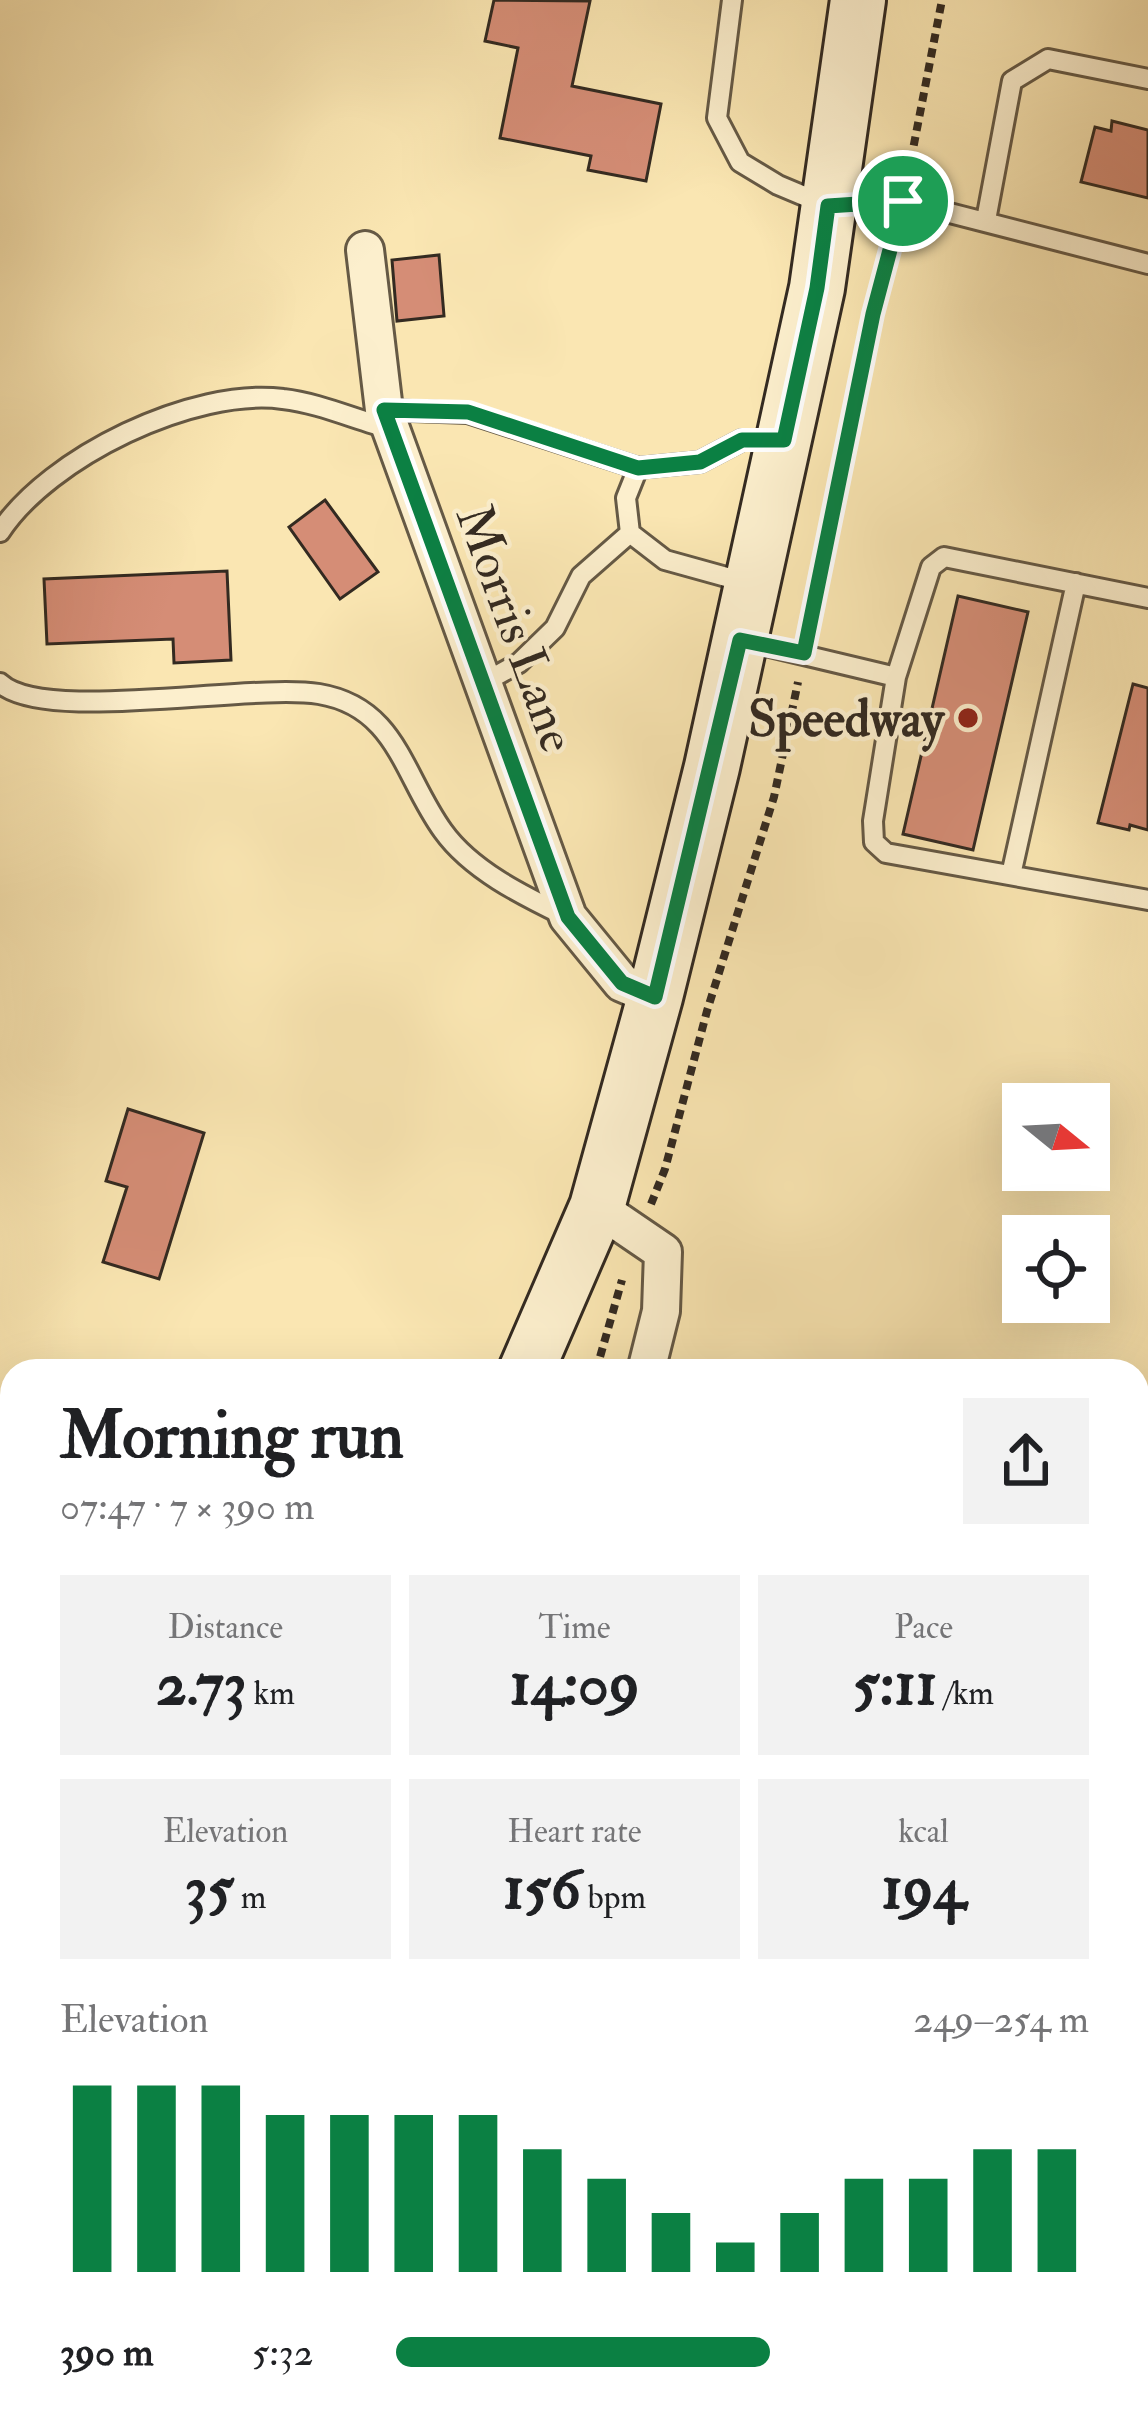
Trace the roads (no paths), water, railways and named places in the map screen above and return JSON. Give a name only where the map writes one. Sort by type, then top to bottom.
[{"type":"main road","points":[[533,1359],[618,1221],[655,997],[817,288],[858,0]]},
{"type":"street","name":"Morris Lane","points":[[365,250],[387,420],[568,917],[622,983],[655,997]]},
{"type":"street","points":[[618,1221],[663,1252],[661,1310],[649,1359]]},
{"type":"lane","points":[[732,0],[717,118],[740,162],[828,206],[903,201],[1148,264]]},
{"type":"lane","points":[[986,220],[1012,81],[1048,59],[1148,79]]},
{"type":"lane","points":[[0,532],[39,485],[87,454],[192,405],[282,398],[387,420],[468,412],[638,468],[700,462],[742,440],[784,440]]},
{"type":"lane","points":[[638,468],[626,498],[630,533],[665,560],[752,584]]},
{"type":"lane","points":[[483,682],[519,663],[555,628],[581,576],[630,533]]},
{"type":"lane","points":[[1148,598],[944,557],[931,567],[896,677],[874,820],[874,842],[886,853],[1148,900]]},
{"type":"lane","points":[[1011,875],[1076,583]]},
{"type":"lane","points":[[740,640],[896,677]]},
{"type":"lane","points":[[0,683],[37,700],[249,692],[317,694],[355,706],[388,733],[445,834],[515,891],[568,917]]},
{"type":"place","name":"Speedway","points":[[968,718]]}]
